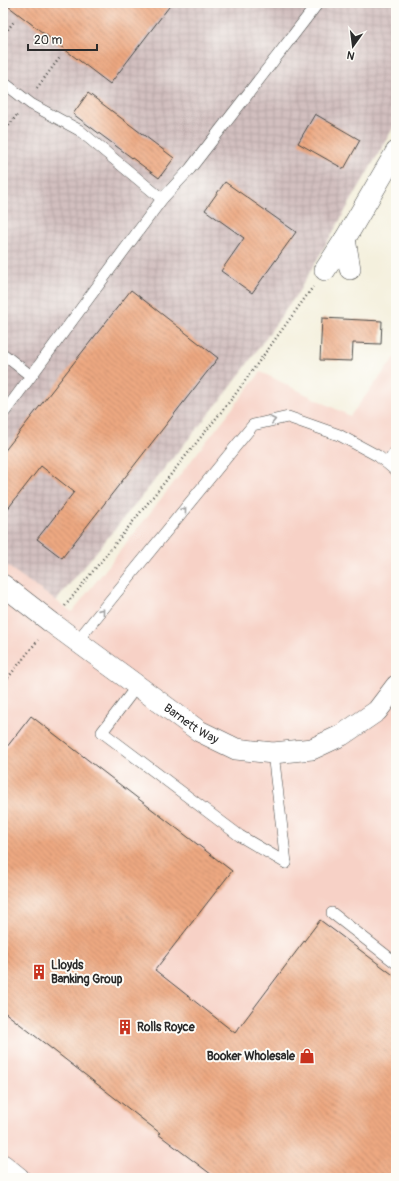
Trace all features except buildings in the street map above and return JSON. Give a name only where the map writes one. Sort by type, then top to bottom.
[{"type":"street","points":[[325,270],[396,152]]},
{"type":"street","points":[[345,239],[350,269]]},
{"type":"street","name":"Barnett Way","points":[[3,585],[199,731],[236,749],[273,753],[312,749],[342,735],[377,711],[396,686]]},
{"type":"street","points":[[3,1165],[19,1178]]},
{"type":"lane","points":[[3,414],[162,199],[190,169],[318,3]]},
{"type":"lane","points":[[3,82],[31,104],[79,130],[162,199]]},
{"type":"lane","points":[[3,354],[31,376]]},
{"type":"lane","points":[[77,641],[252,425],[288,417],[338,435],[378,456],[396,471]]},
{"type":"lane","points":[[387,463],[396,451]]},
{"type":"lane","points":[[137,686],[102,732],[240,836],[286,863],[273,753]]},
{"type":"lane","points":[[332,913],[396,963]]},
{"type":"path","points":[[3,36],[15,20]]},
{"type":"path","points":[[3,684],[234,396],[325,270]]},
{"type":"shaded area","points":[[3,3],[396,3],[396,123],[299,291],[231,387],[56,601],[3,563]]},
{"type":"shaded area","points":[[396,356],[396,1178],[3,1178],[3,563],[72,612],[261,372],[350,416]]},
{"type":"place","name":"Lloyds Banking Group","points":[[39,972]]},
{"type":"place","name":"Rolls Royce","points":[[125,1027]]},
{"type":"place","name":"Booker Wholesale","points":[[307,1056]]}]
